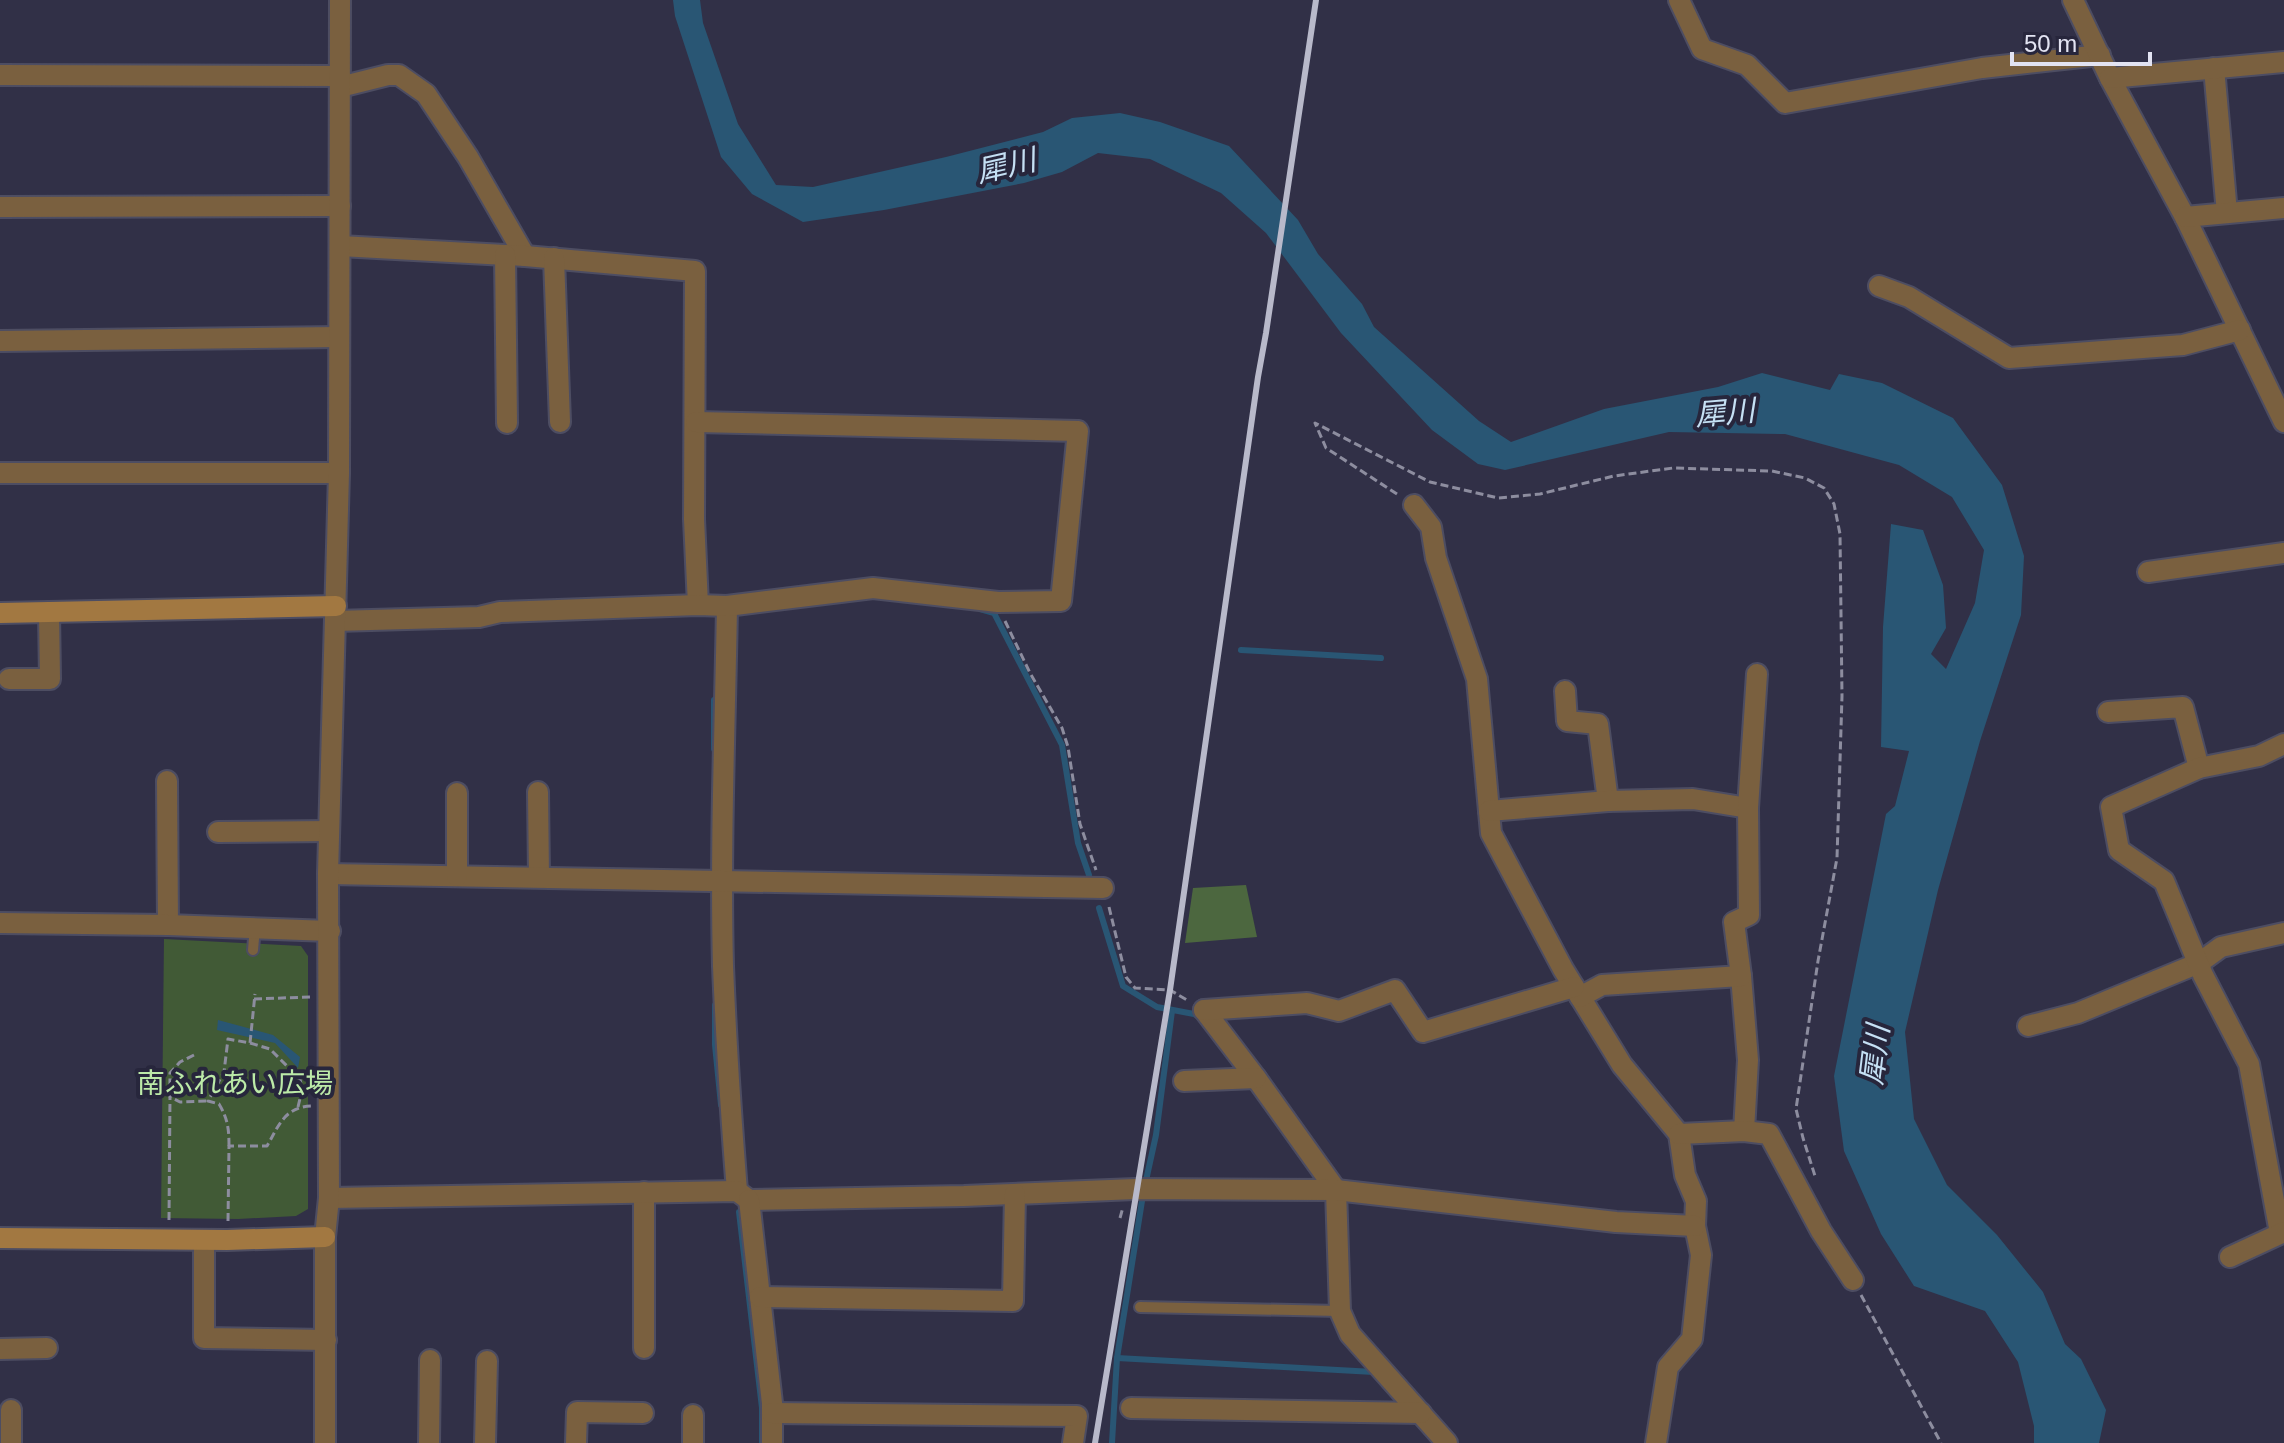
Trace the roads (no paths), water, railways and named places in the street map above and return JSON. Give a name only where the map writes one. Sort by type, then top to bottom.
[{"type":"street","points":[[325,1443],[325,1237],[329,1198],[328,874],[339,473],[340,0]]},
{"type":"street","points":[[1679,0],[1702,49],[1747,65],[1785,103],[1982,68],[2100,55]]},
{"type":"street","points":[[2073,0],[2110,78],[2185,217],[2284,422]]},
{"type":"street","points":[[2110,78],[2284,62]]},
{"type":"street","points":[[2214,68],[2227,213]]},
{"type":"street","points":[[0,75],[340,82],[399,75],[426,94],[468,157],[515,255],[507,423]]},
{"type":"street","points":[[0,207],[340,206]]},
{"type":"street","points":[[2185,217],[2284,208]]},
{"type":"street","points":[[340,246],[515,255],[695,271],[694,519],[698,605]]},
{"type":"street","points":[[554,258],[560,422]]},
{"type":"street","points":[[1879,286],[1909,297],[2009,358],[2183,345],[2240,330]]},
{"type":"street","points":[[0,341],[339,337]]},
{"type":"street","points":[[0,613],[336,613],[479,617],[500,612],[727,606],[873,588],[998,602],[1061,601],[1078,431],[696,422]]},
{"type":"street","points":[[0,473],[339,473]]},
{"type":"street","points":[[1414,505],[1431,527],[1436,558],[1477,679],[1491,833],[1577,992],[1622,1065],[1679,1134],[1685,1175],[1696,1201],[1695,1226],[1701,1255],[1692,1339],[1668,1367],[1656,1443]]},
{"type":"street","points":[[2148,572],[2284,553]]},
{"type":"street","points":[[727,606],[722,882],[728,1075],[743,1196],[760,1297],[772,1413],[772,1443]]},
{"type":"street","points":[[9,679],[50,679],[49,612]]},
{"type":"street","points":[[1744,1131],[1748,1060],[1734,922],[1749,915],[1748,808],[1757,674]]},
{"type":"street","points":[[1565,691],[1567,721],[1598,724],[1608,801]]},
{"type":"street","points":[[2108,712],[2183,707],[2199,768]]},
{"type":"street","points":[[2230,1257],[2282,1232],[2249,1064],[2199,963],[2164,881],[2119,850],[2111,807],[2199,768],[2259,756],[2284,744]]},
{"type":"street","points":[[167,781],[168,925]]},
{"type":"street","points":[[538,792],[539,877]]},
{"type":"street","points":[[457,793],[457,876]]},
{"type":"street","points":[[1489,811],[1608,801],[1693,799],[1748,808]]},
{"type":"street","points":[[218,832],[329,831]]},
{"type":"street","points":[[328,874],[1103,888]]},
{"type":"street","points":[[0,923],[330,931]]},
{"type":"street","points":[[2028,1026],[2078,1013],[2199,963],[2221,947],[2284,933]]},
{"type":"street","points":[[1447,1443],[1427,1427],[1350,1334],[1340,1311],[1336,1190],[1204,1010],[1307,1003],[1339,1011],[1395,990],[1423,1032],[1602,985],[1741,976]]},
{"type":"street","points":[[1184,1081],[1256,1078]]},
{"type":"street","points":[[1679,1134],[1744,1131],[1769,1134],[1821,1231],[1853,1280]]},
{"type":"street","points":[[329,1198],[644,1192],[743,1196],[1015,1194],[1135,1189],[1336,1190],[1616,1222],[1695,1226]]},
{"type":"street","points":[[644,1192],[644,1348]]},
{"type":"street","points":[[760,1297],[1013,1301],[1015,1194]]},
{"type":"street","points":[[0,1238],[227,1240],[325,1237]]},
{"type":"street","points":[[204,1240],[204,1338],[326,1340]]},
{"type":"street","points":[[0,1349],[47,1348]]},
{"type":"street","points":[[429,1443],[430,1360]]},
{"type":"street","points":[[485,1443],[487,1361]]},
{"type":"street","points":[[1131,1408],[1427,1427]]},
{"type":"street","points":[[11,1410],[11,1443]]},
{"type":"street","points":[[576,1443],[577,1412],[643,1413]]},
{"type":"street","points":[[772,1413],[1077,1416],[1073,1443]]},
{"type":"street","points":[[693,1415],[693,1443]]},
{"type":"lane","points":[[253,950],[255,927]]},
{"type":"lane","points":[[1140,1307],[1340,1311]]},
{"type":"water","name":"犀川","points":[[673,0],[700,0],[703,23],[738,124],[776,185],[813,187],[1043,132],[1072,118],[1120,113],[1160,122],[1229,146],[1298,220],[1318,254],[1362,304],[1374,327],[1479,421],[1511,442],[1604,409],[1718,387],[1762,373],[1830,390],[1839,374],[1882,383],[1953,418],[2002,485],[2024,556],[2021,615],[1980,741],[1938,890],[1905,1032],[1914,1119],[1947,1185],[1997,1235],[2043,1292],[2065,1344],[2081,1359],[2106,1410],[2099,1443],[2034,1443],[2034,1426],[2018,1362],[1985,1311],[1914,1286],[1881,1234],[1844,1151],[1834,1076],[1886,814],[1895,806],[1909,751],[1881,747],[1883,627],[1891,524],[1923,530],[1943,585],[1946,628],[1931,654],[1946,669],[1975,603],[1984,550],[1952,497],[1899,465],[1785,434],[1669,432],[1505,470],[1478,464],[1432,430],[1341,333],[1266,233],[1221,193],[1150,159],[1098,153],[1062,172],[1024,183],[803,222],[752,194],[721,157],[675,16]]},
{"type":"water","points":[[218,1020],[273,1035],[300,1057],[298,1068],[275,1043],[217,1030]]},
{"type":"waterway","points":[[980,609],[994,613],[1062,745],[1078,843],[1089,875]]},
{"type":"waterway","points":[[1241,650],[1381,658]]},
{"type":"waterway","points":[[714,700],[714,749]]},
{"type":"waterway","points":[[1099,908],[1123,986],[1157,1007],[1199,1017]]},
{"type":"waterway","points":[[715,1005],[721,1105]]},
{"type":"waterway","points":[[1145,1185],[1156,1135],[1172,1011]]},
{"type":"waterway","points":[[1112,1443],[1117,1358],[1142,1201]]},
{"type":"waterway","points":[[739,1212],[762,1408],[762,1443]]},
{"type":"waterway","points":[[1117,1358],[1374,1372]]},
{"type":"railway","points":[[1095,1443],[1170,990],[1316,0]]},
{"type":"park label","name":"南ふれあい広場","points":[[235,1083]]}]
